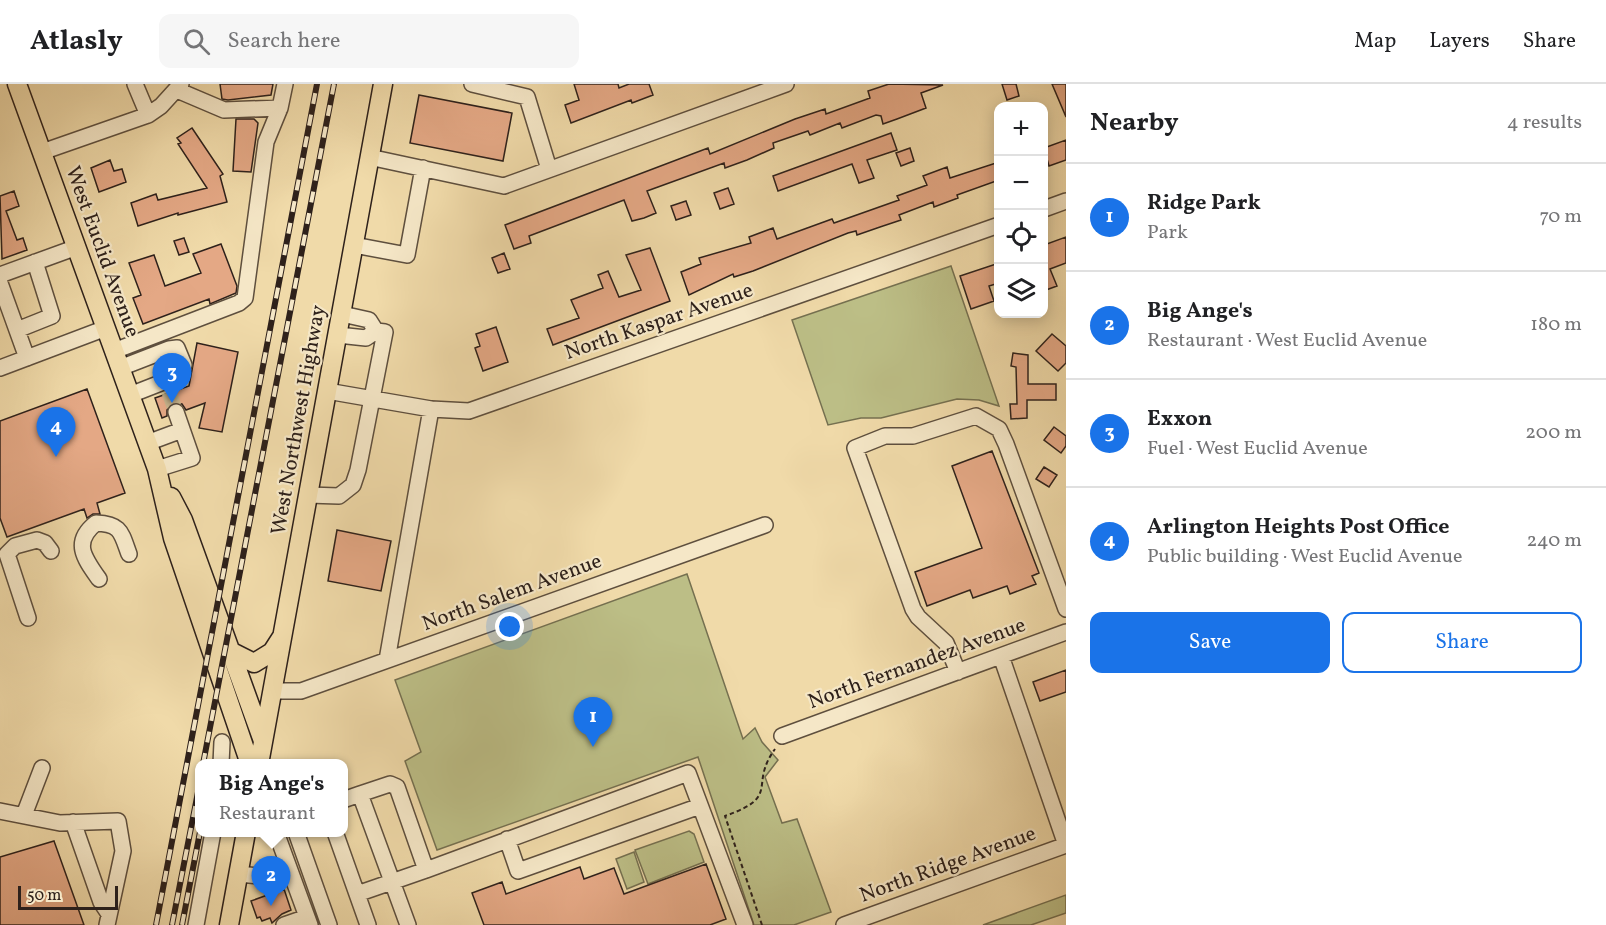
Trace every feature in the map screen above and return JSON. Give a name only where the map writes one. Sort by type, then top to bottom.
[{"type":"main road","name":"West Euclid Avenue","points":[[17,84],[147,443],[157,469],[183,520],[263,741]]},
{"type":"main road","name":"West Northwest Highway","points":[[260,759],[383,84]]},
{"type":"main road","name":"West Euclid Avenue","points":[[157,469],[173,538],[248,759]]},
{"type":"main road","points":[[230,651],[254,663],[272,652],[283,634]]},
{"type":"main road","points":[[229,925],[245,837]]},
{"type":"street","points":[[135,84],[148,116]]},
{"type":"street","points":[[114,351],[239,303],[245,297],[266,142],[280,108],[285,84]]},
{"type":"street","points":[[472,84],[527,97],[549,170]]},
{"type":"street","points":[[369,157],[504,186],[786,84]]},
{"type":"street","points":[[42,152],[148,116],[179,87],[224,110],[280,108]]},
{"type":"street","points":[[354,245],[407,255],[423,168]]},
{"type":"street","points":[[1048,208],[1066,201]]},
{"type":"street","name":"North Kaspar Avenue","points":[[327,391],[430,409],[469,411],[994,227]]},
{"type":"street","points":[[0,275],[76,247]]},
{"type":"street","points":[[17,330],[52,316],[35,262]]},
{"type":"street","points":[[0,283],[27,358]]},
{"type":"street","points":[[342,314],[369,320],[376,331]]},
{"type":"street","points":[[0,369],[106,328]]},
{"type":"street","points":[[309,495],[339,496],[353,485],[385,332],[376,331],[366,338],[338,335]]},
{"type":"street","points":[[120,368],[177,348],[184,365],[176,377],[163,386],[130,395]]},
{"type":"street","points":[[387,660],[430,409]]},
{"type":"street","points":[[157,469],[192,458],[176,412]]},
{"type":"street","points":[[958,672],[946,643],[918,617],[913,609],[855,448],[885,436],[925,433],[968,416],[984,418],[999,429],[1066,609]]},
{"type":"street","points":[[147,443],[182,430]]},
{"type":"street","points":[[99,579],[87,563],[81,542],[84,532],[96,523],[112,524],[121,532],[129,554]]},
{"type":"street","name":"North Salem Avenue","points":[[273,691],[302,691],[765,525]]},
{"type":"street","points":[[28,618],[7,554],[15,546],[37,540],[45,543],[51,551]]},
{"type":"street","name":"North Fernandez Avenue","points":[[782,736],[1066,633]]},
{"type":"street","points":[[1001,656],[1066,845]]},
{"type":"street","name":"West Euclid Avenue","points":[[263,741],[269,759]]},
{"type":"street","points":[[221,759],[222,742]]},
{"type":"street","points":[[24,815],[42,768]]},
{"type":"street","points":[[357,894],[688,773],[745,925]]},
{"type":"street","points":[[348,798],[390,784],[397,787],[426,870]]},
{"type":"street","points":[[360,794],[408,925]]},
{"type":"street","points":[[507,840],[518,871],[700,806]]},
{"type":"street","points":[[0,811],[60,823],[118,821],[123,851],[108,919]]},
{"type":"street","points":[[73,822],[108,919]]},
{"type":"street","points":[[196,925],[212,837]]},
{"type":"street","points":[[278,837],[309,921],[284,925]]},
{"type":"street","points":[[298,837],[329,925]]},
{"type":"street","points":[[337,837],[368,925]]},
{"type":"street","name":"North Ridge Avenue","points":[[844,925],[1066,845]]},
{"type":"street","points":[[239,874],[259,876],[288,865]]},
{"type":"path","points":[[762,925],[725,816],[750,806],[762,792],[764,763],[782,736]]},
{"type":"green space","points":[[951,266],[999,406],[979,400],[957,399],[881,418],[861,418],[828,425],[792,320]]},
{"type":"green space","points":[[687,574],[743,739],[755,728],[762,742],[778,760],[765,777],[782,823],[797,819],[831,912],[794,925],[754,925],[698,757],[437,850],[405,761],[421,752],[395,680]]},
{"type":"green space","points":[[689,831],[694,834],[704,862],[648,884],[635,850]]},
{"type":"green space","points":[[634,852],[644,882],[627,889],[616,859]]},
{"type":"green space","points":[[1066,895],[1066,913],[1031,925],[983,925]]},
{"type":"building","points":[[220,84],[273,84],[271,95],[228,100],[222,99]]},
{"type":"building","points":[[574,84],[618,84],[619,88],[629,84],[649,84],[653,95],[632,103],[631,100],[571,123],[565,105],[579,100]]},
{"type":"building","points":[[889,84],[943,85],[921,93],[926,108],[897,119],[883,124],[881,116],[876,115],[842,128],[840,123],[810,135],[808,131],[773,143],[774,148],[747,160],[725,168],[724,163],[647,191],[656,213],[644,218],[632,221],[624,200],[529,236],[531,243],[514,249],[505,225],[708,148],[710,154],[795,119],[825,109],[826,114],[870,98],[868,91]]},
{"type":"building","points":[[1002,84],[1016,84],[1019,96],[1007,100]]},
{"type":"building","points":[[1052,84],[1066,84],[1066,117]]},
{"type":"building","points":[[419,95],[512,113],[503,161],[410,143]]},
{"type":"building","points":[[236,119],[254,119],[258,123],[251,172],[233,171]]},
{"type":"building","points":[[192,128],[223,174],[220,176],[227,202],[178,215],[178,213],[138,226],[131,203],[156,194],[158,200],[207,188],[178,144],[181,143],[177,138]]},
{"type":"building","points":[[891,133],[897,150],[867,160],[874,178],[859,183],[852,164],[778,191],[773,176]]},
{"type":"building","points":[[1066,140],[1066,160],[1049,166],[1048,147]]},
{"type":"building","points":[[910,148],[914,161],[901,166],[896,153]]},
{"type":"building","points":[[110,160],[114,171],[122,169],[126,182],[99,192],[91,168]]},
{"type":"building","points":[[994,164],[994,182],[957,195],[958,198],[934,207],[933,202],[899,215],[901,220],[857,235],[856,231],[848,233],[753,271],[734,277],[733,274],[689,295],[681,272],[701,264],[699,258],[751,243],[749,237],[773,228],[777,239],[832,219],[834,223],[899,200],[897,196],[927,185],[923,176],[947,167],[950,178]]},
{"type":"building","points":[[728,188],[734,204],[720,209],[714,193]]},
{"type":"building","points":[[14,191],[19,206],[6,211],[17,240],[23,238],[27,250],[2,259],[0,196]]},
{"type":"building","points":[[686,201],[691,215],[676,220],[671,206]]},
{"type":"building","points":[[1066,237],[1066,263],[1050,269],[1057,286],[1048,289],[1048,264],[1048,244]]},
{"type":"building","points":[[184,238],[189,252],[179,255],[174,241]]},
{"type":"building","points":[[221,244],[237,286],[236,293],[210,304],[209,299],[143,324],[133,298],[141,295],[129,263],[154,255],[165,286],[201,273],[193,254]]},
{"type":"building","points":[[650,248],[670,301],[553,345],[547,329],[579,318],[571,300],[603,288],[598,275],[608,271],[619,297],[641,290],[626,255]]},
{"type":"building","points":[[504,253],[510,269],[498,273],[492,258]]},
{"type":"building","points":[[994,265],[994,284],[989,286],[994,301],[971,309],[960,276]]},
{"type":"building","points":[[496,327],[508,362],[483,371],[475,348],[480,346],[476,334]]},
{"type":"building","points":[[1052,334],[1066,346],[1066,363],[1058,371],[1036,351]]},
{"type":"building","points":[[197,343],[238,352],[222,432],[199,428],[205,403],[186,410],[182,404],[172,403],[167,410],[167,416],[162,418],[155,398],[189,386]]},
{"type":"building","points":[[1013,353],[1028,355],[1028,384],[1056,384],[1056,400],[1027,400],[1027,418],[1011,419],[1010,404],[1017,404],[1016,367],[1011,366]]},
{"type":"building","points":[[87,389],[125,493],[97,503],[100,514],[93,514],[87,518],[84,509],[7,537],[0,518],[0,421]]},
{"type":"building","points":[[1054,427],[1066,436],[1066,446],[1061,453],[1044,440]]},
{"type":"building","points":[[992,451],[1039,573],[1032,576],[1036,584],[1010,594],[1007,586],[973,598],[970,590],[927,606],[915,572],[982,548],[952,466]]},
{"type":"building","points":[[1044,467],[1057,475],[1049,487],[1036,479]]},
{"type":"building","points":[[337,530],[391,541],[381,591],[328,581]]},
{"type":"building","points":[[1066,670],[1066,692],[1040,701],[1033,682]]},
{"type":"building","points":[[54,841],[84,925],[0,925],[0,857]]},
{"type":"building","points":[[706,864],[726,919],[710,925],[484,925],[472,893],[502,882],[506,894],[580,867],[584,879],[614,868],[624,894]]},
{"type":"building","points":[[284,889],[291,910],[272,923],[270,918],[262,921],[260,917],[257,918],[251,901]]},
{"type":"tunnel","points":[[169,392],[176,412]]},
{"type":"railway","points":[[156,925],[317,84]]},
{"type":"railway","points":[[204,759],[334,84]]},
{"type":"railway","points":[[172,925],[195,807]]},
{"type":"railway","points":[[182,925],[199,837]]},
{"type":"place","name":"Exxon","points":[[172,403]]},
{"type":"place","name":"Arlington Heights Post Office","points":[[56,457]]},
{"type":"place","name":"Ridge Park","points":[[593,747]]},
{"type":"place","name":"Big Ange's","points":[[271,906]]}]
